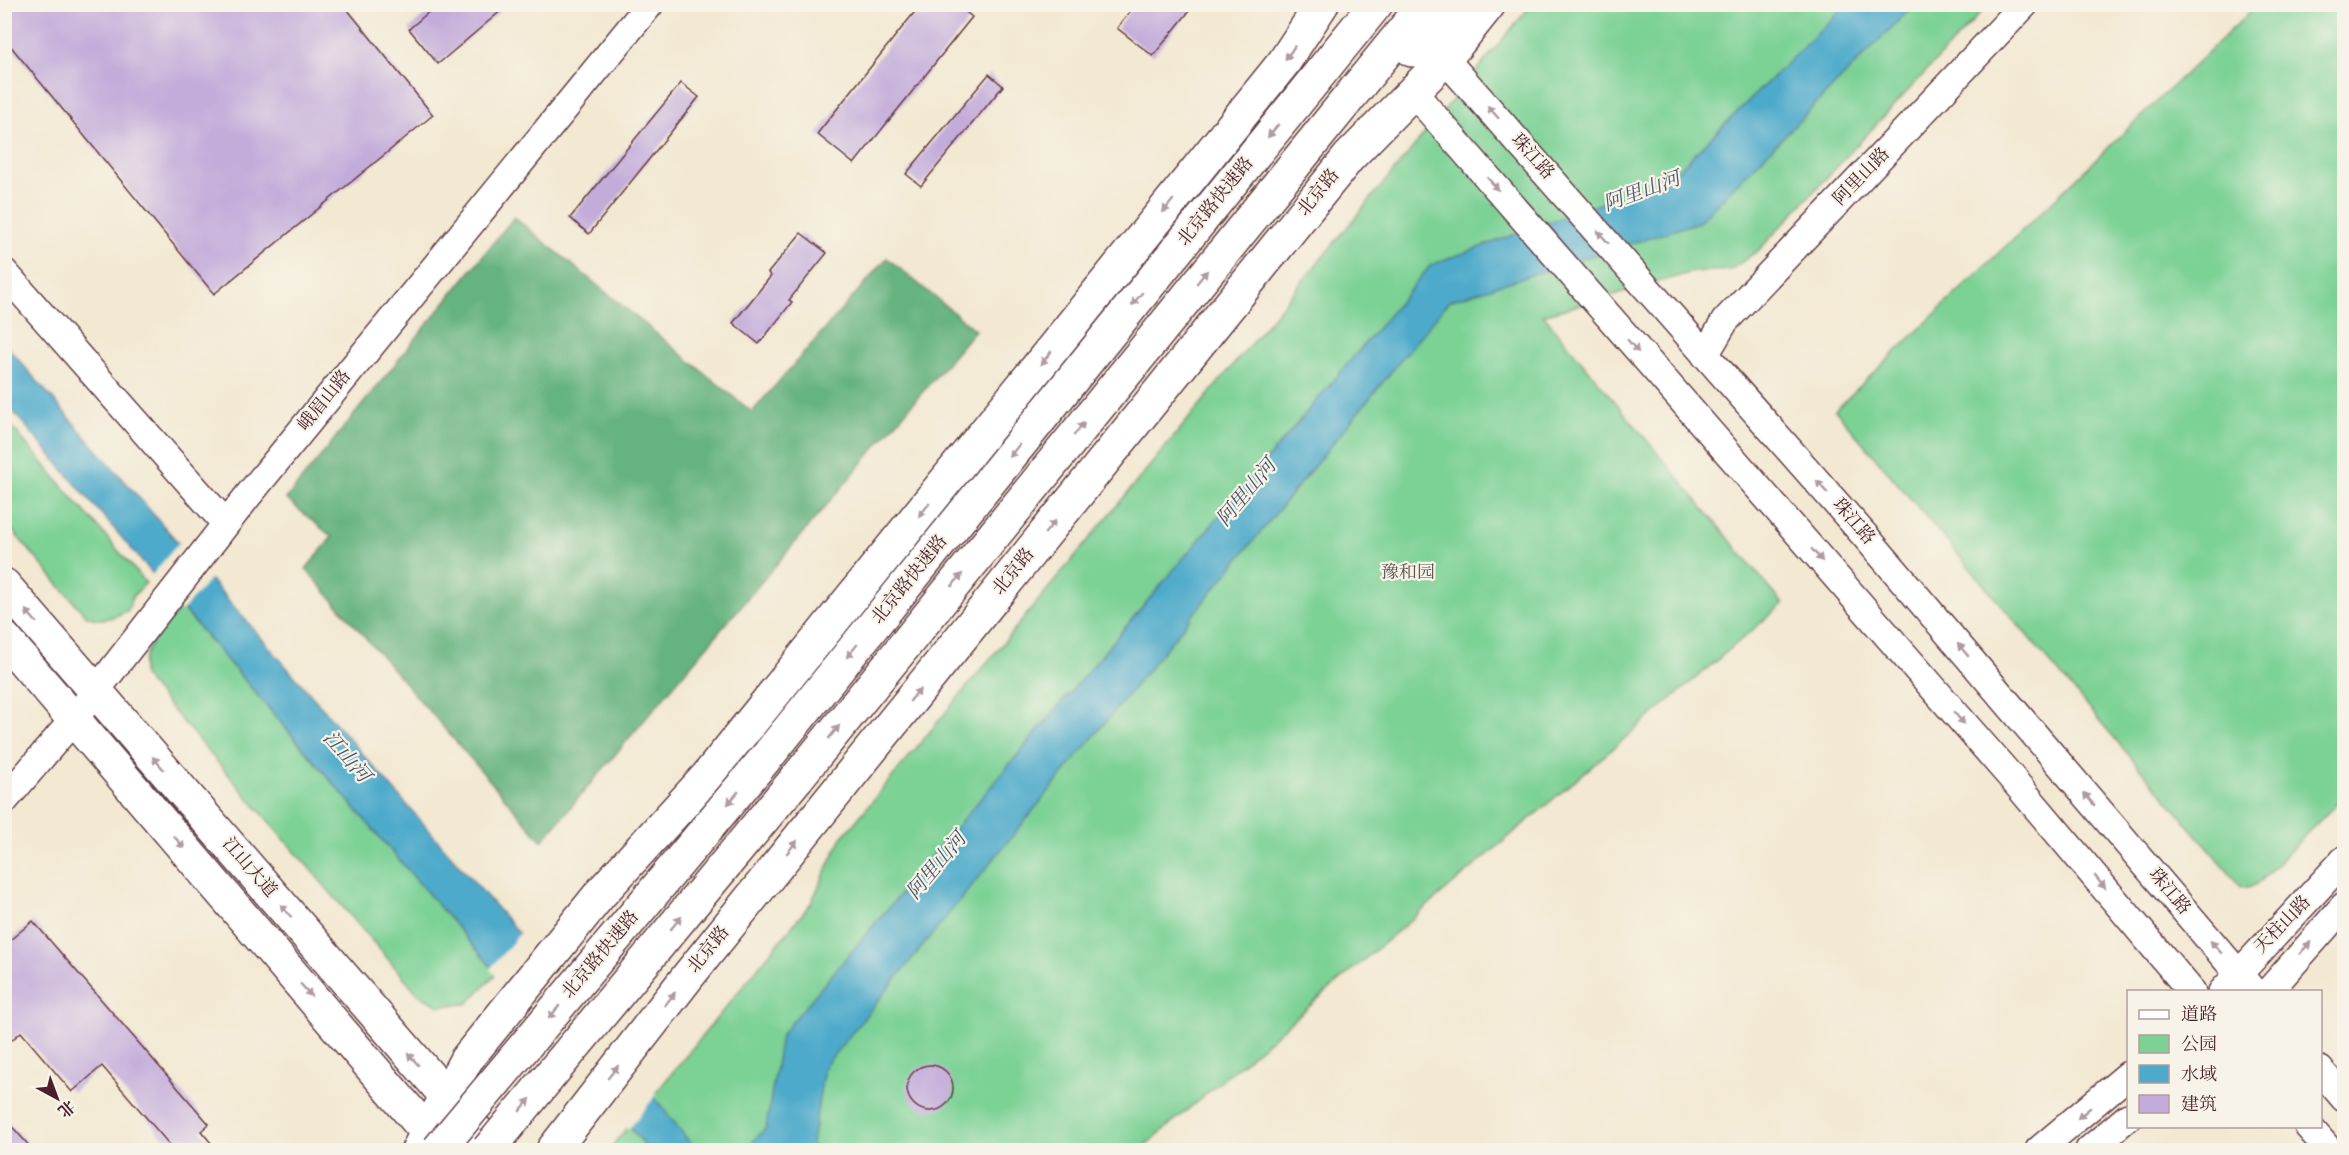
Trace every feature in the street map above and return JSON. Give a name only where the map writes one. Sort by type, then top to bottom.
[{"type":"main road","points":[[431,1146],[446,1097],[466,1060],[601,893],[721,760],[1284,62],[1322,4]]},
{"type":"main road","points":[[1334,56],[1367,4]]},
{"type":"main road","name":"北京路快速路","points":[[431,1146],[770,753],[1376,4]]},
{"type":"main road","name":"北京路快速路","points":[[488,1150],[797,777],[1425,4]]},
{"type":"main road","points":[[1306,150],[1434,30],[1455,4]]},
{"type":"main road","name":"北京路","points":[[553,1150],[634,1046],[1349,157],[1445,59],[1489,4]]},
{"type":"main road","name":"江山大道","points":[[4,585],[493,1150]]},
{"type":"main road","name":"江山大道","points":[[4,638],[431,1146]]},
{"type":"street","name":"峨眉山路","points":[[4,801],[74,719],[226,524],[650,4]]},
{"type":"street","name":"阿里山路","points":[[1705,355],[1725,321],[2025,4]]},
{"type":"street","name":"珠江路","points":[[1445,59],[1866,537],[2238,985]]},
{"type":"street","points":[[1413,92],[2002,767],[2190,990]]},
{"type":"street","points":[[4,272],[226,524]]},
{"type":"street","name":"天柱山路","points":[[2238,985],[2344,860]]},
{"type":"street","name":"天柱山路","points":[[2270,990],[2344,906]]},
{"type":"street","points":[[2322,1072],[2344,1098]]},
{"type":"street","points":[[2039,1150],[2127,1077]]},
{"type":"street","points":[[2089,1150],[2127,1118]]},
{"type":"street","points":[[2310,1128],[2329,1150]]},
{"type":"green space","name":"豫和园","points":[[1531,5],[1988,5],[1759,250],[1730,270],[1693,272],[1543,315],[1783,604],[1140,1150],[609,1150],[811,903],[841,839]]},
{"type":"green space","points":[[2257,5],[2344,5],[2344,796],[2256,885],[2242,888],[1835,410]]},
{"type":"green space","points":[[514,217],[752,412],[887,258],[975,330],[542,841],[306,569],[332,537],[286,499]]},
{"type":"green space","points":[[5,419],[146,583],[132,597],[128,610],[106,618],[96,619],[85,615],[5,522]]},
{"type":"green space","points":[[181,607],[497,973],[467,1004],[439,1006],[419,995],[143,676],[145,656],[149,647]]},
{"type":"water","name":"阿里山河","points":[[1846,5],[1914,5],[1699,222],[1449,301],[824,1067],[811,1150],[745,1150],[766,1128],[781,1035],[1431,265],[1670,178]]},
{"type":"water","name":"江山河","points":[[4,343],[584,1008],[696,1150],[649,1150],[5,402]]},
{"type":"pier","points":[[181,540],[212,577],[181,612],[151,576]]},
{"type":"pier","points":[[521,932],[586,1006],[656,1095],[628,1130],[490,969]]},
{"type":"building","points":[[4,4],[343,4],[433,115],[214,294],[4,38]]},
{"type":"building","points":[[438,4],[509,4],[438,64],[409,29]]},
{"type":"building","points":[[921,4],[956,4],[972,17],[854,164],[817,134]]},
{"type":"building","points":[[1136,4],[1195,4],[1153,56],[1117,28]]},
{"type":"building","points":[[989,74],[1003,86],[921,186],[906,174]]},
{"type":"building","points":[[681,83],[699,97],[589,234],[570,218]]},
{"type":"building","points":[[801,233],[827,253],[789,300],[792,302],[759,344],[733,323],[771,276],[768,273]]},
{"type":"building","points":[[33,921],[209,1124],[201,1131],[217,1150],[174,1150],[102,1066],[72,1092],[21,1032],[4,1047],[4,945]]},
{"type":"building","points":[[930,1065],[946,1072],[953,1088],[946,1104],[930,1111],[914,1104],[907,1088],[914,1072]]},
{"type":"building","points":[[4,1118],[16,1131],[33,1150],[4,1150]]}]
